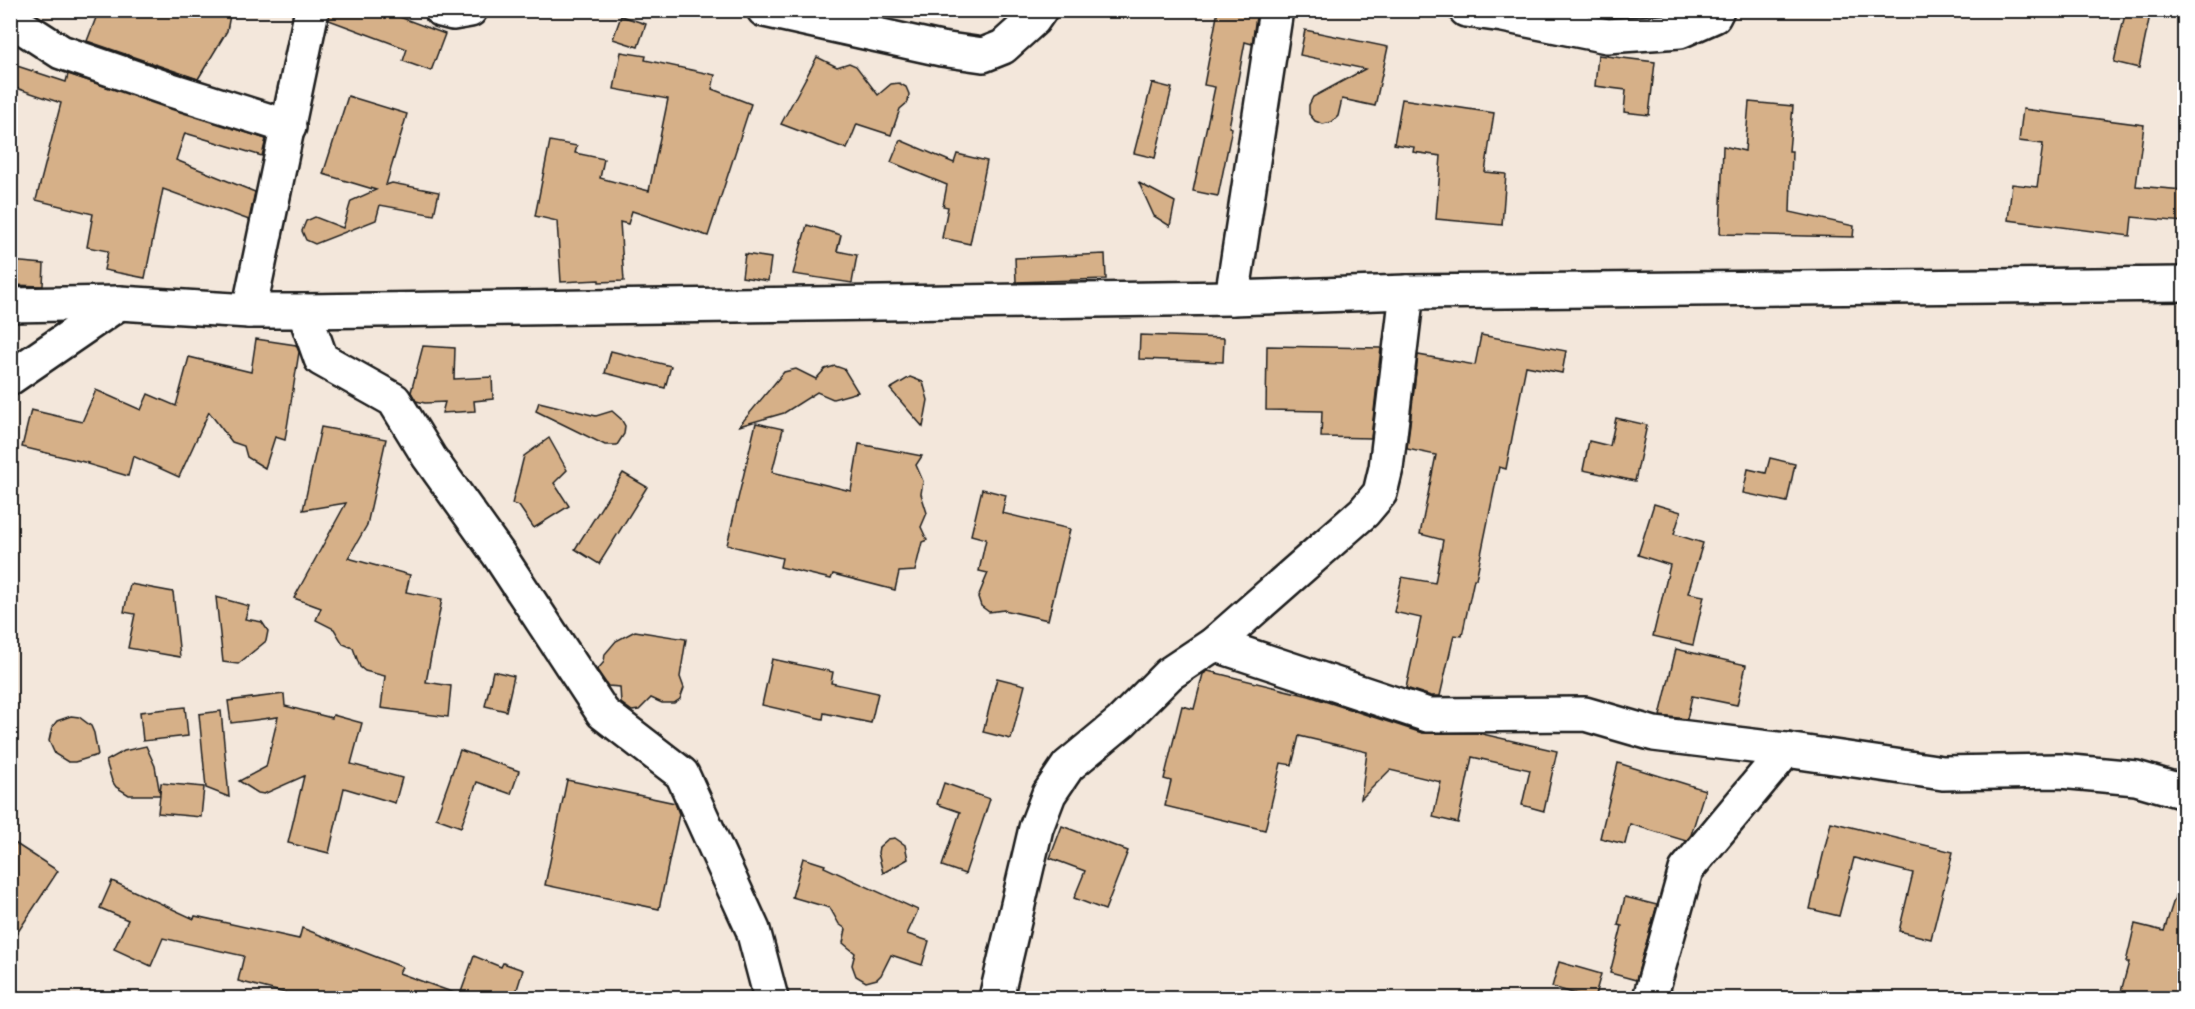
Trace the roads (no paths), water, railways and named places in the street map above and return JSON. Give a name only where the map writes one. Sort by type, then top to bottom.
[{"type":"street","points":[[249,311],[312,10]]},
{"type":"street","points":[[441,10],[453,14],[470,10]]},
{"type":"street","points":[[764,10],[941,50],[983,55],[1003,47],[1033,20],[1040,10]]},
{"type":"street","points":[[1232,298],[1276,10]]},
{"type":"street","points":[[1466,10],[1607,36],[1680,31],[1714,16],[1717,10]]},
{"type":"street","points":[[10,19],[61,52],[289,127]]},
{"type":"street","points":[[10,305],[119,303],[249,311],[304,311],[1232,298],[1407,292],[2184,284]]},
{"type":"street","points":[[996,999],[1036,828],[1049,794],[1068,766],[1121,722],[1169,674],[1214,644],[1364,512],[1380,493],[1386,468],[1407,292]]},
{"type":"street","points":[[10,378],[119,303]]},
{"type":"street","points":[[304,311],[321,359],[394,400],[429,457],[499,555],[603,713],[682,774],[753,930],[771,999]]},
{"type":"street","points":[[1214,644],[1428,715],[1585,714],[1654,734],[1786,750],[1942,773],[2060,771],[2136,778],[2184,792]]},
{"type":"street","points":[[1650,999],[1686,870],[1786,750]]}]
